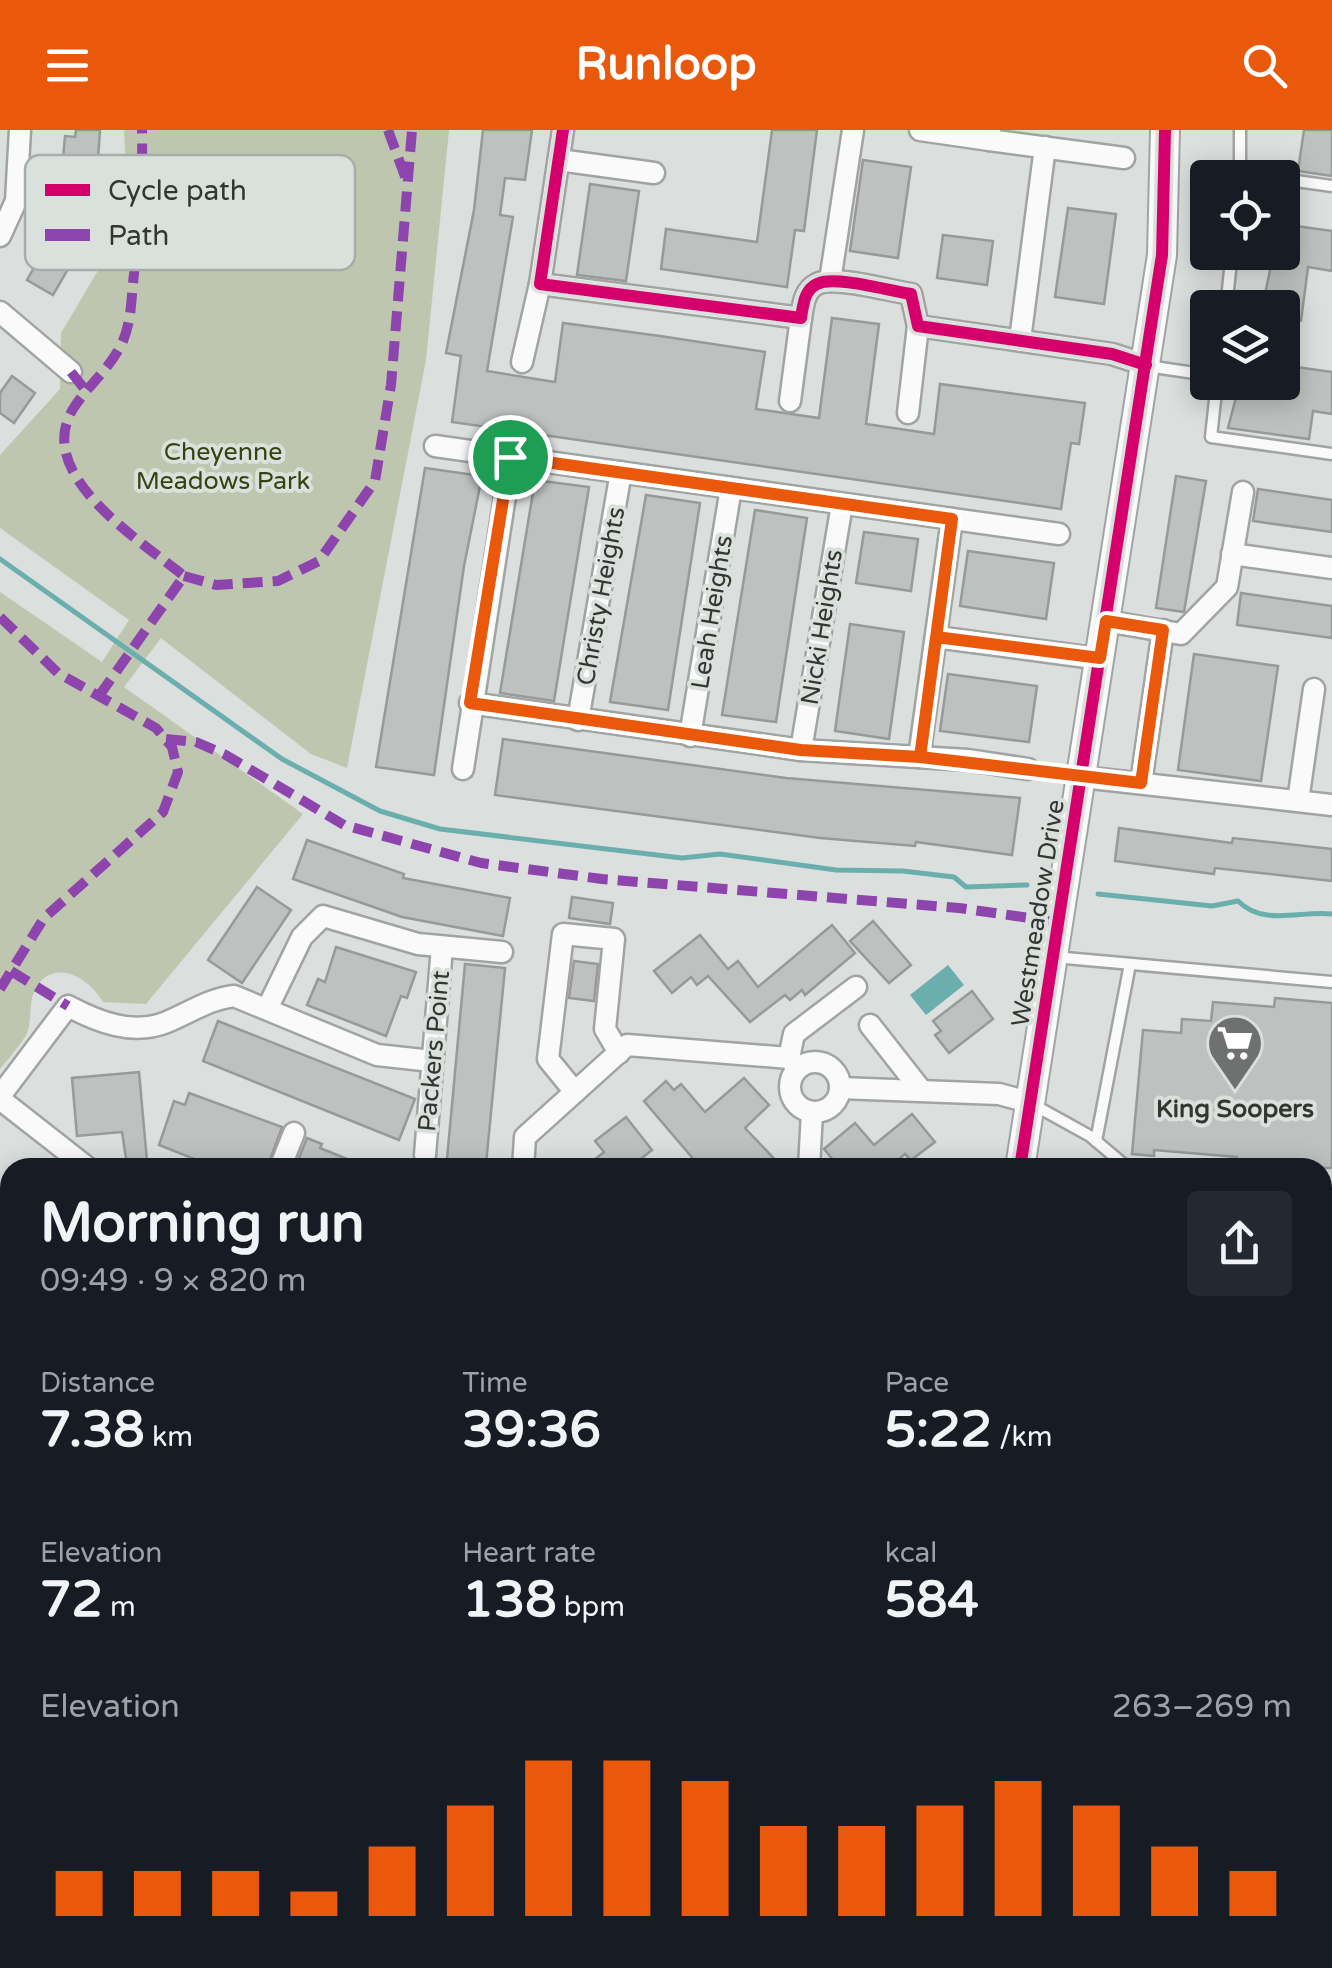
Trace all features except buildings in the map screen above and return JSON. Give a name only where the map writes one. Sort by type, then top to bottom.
[{"type":"street","points":[[0,236],[16,200],[20,130]]},
{"type":"street","points":[[522,362],[540,284],[563,130]]},
{"type":"street","points":[[830,281],[853,130]]},
{"type":"street","points":[[920,130],[990,135],[1124,158]]},
{"type":"street","name":"Westmeadow Drive","points":[[1021,1158],[1162,256],[1165,130]]},
{"type":"street","points":[[1020,340],[1045,147]]},
{"type":"street","points":[[559,160],[654,173]]},
{"type":"street","points":[[790,401],[805,296],[814,284],[830,281],[911,294],[918,326],[908,413]]},
{"type":"street","points":[[540,284],[802,318]]},
{"type":"street","points":[[0,312],[71,372]]},
{"type":"street","points":[[918,326],[1112,354],[1146,366]]},
{"type":"street","points":[[435,446],[1059,534]]},
{"type":"street","points":[[462,768],[510,457]]},
{"type":"street","name":"Christy Heights","points":[[578,720],[621,472]]},
{"type":"street","name":"Leah Heights","points":[[690,736],[731,488]]},
{"type":"street","points":[[1106,621],[1181,634],[1227,587],[1243,492]]},
{"type":"street","name":"Nicki Heights","points":[[801,750],[842,504]]},
{"type":"street","points":[[920,757],[952,519]]},
{"type":"street","points":[[1232,554],[1332,568]]},
{"type":"street","points":[[1141,783],[1163,630]]},
{"type":"street","points":[[936,637],[1100,658]]},
{"type":"street","points":[[1298,801],[1314,689]]},
{"type":"street","points":[[470,703],[801,750],[1028,769]]},
{"type":"street","points":[[1082,777],[1332,805]]},
{"type":"street","points":[[268,1009],[302,938],[323,916],[442,947],[502,952]]},
{"type":"street","points":[[575,1092],[548,1060],[564,934],[614,940],[606,1029],[618,1052]]},
{"type":"street","name":"Packers Point","points":[[425,1155],[442,947]]},
{"type":"street","points":[[523,1158],[525,1137],[627,1045],[794,1063],[826,1064],[838,1076],[840,1088],[832,1106],[812,1112],[800,1108],[791,1095],[794,1063],[794,1034],[856,987]]},
{"type":"street","points":[[76,1158],[0,1097],[68,1006],[99,1023],[136,1027],[166,1022],[216,998],[234,996],[376,1056],[432,1061]]},
{"type":"street","points":[[870,1025],[920,1090]]},
{"type":"street","points":[[840,1088],[999,1094],[1029,1102]]},
{"type":"street","points":[[810,1158],[812,1112]]},
{"type":"street","points":[[284,1158],[294,1133]]},
{"type":"lane","points":[[1240,130],[1240,160]]},
{"type":"lane","points":[[1300,182],[1332,186]]},
{"type":"lane","points":[[1146,366],[1190,372]]},
{"type":"lane","points":[[1215,400],[1211,437],[1332,454]]},
{"type":"lane","points":[[1028,769],[1082,777]]},
{"type":"lane","points":[[1053,956],[1332,982]]},
{"type":"lane","points":[[1096,1141],[1130,964]]},
{"type":"lane","points":[[1029,1102],[1096,1141],[1116,1158]]},
{"type":"green space","name":"Cheyenne Meadows Park","points":[[124,130],[449,130],[426,360],[347,768],[311,754],[161,638],[124,687],[303,814],[146,1004],[103,1002],[77,977],[66,973],[46,976],[32,998],[27,1033],[0,1069],[0,592],[102,662],[129,620],[0,528],[0,455],[60,389],[61,333],[98,270],[355,270],[355,155],[125,155]]},
{"type":"water","points":[[948,965],[964,985],[926,1015],[910,995]]},
{"type":"waterway","points":[[0,559],[282,759],[380,811],[440,829],[682,858],[720,854],[836,870],[954,877],[966,887],[1027,885]]},
{"type":"waterway","points":[[1098,894],[1212,906],[1238,901],[1248,909],[1271,915],[1332,914]]},
{"type":"marked path","points":[[142,130],[142,155]]},
{"type":"marked path","points":[[388,130],[406,179]]},
{"type":"marked path","points":[[184,576],[216,585],[278,581],[319,561],[375,481],[391,385],[412,130]]},
{"type":"marked path","points":[[99,696],[184,576],[97,504],[67,458],[64,434],[73,409],[123,341],[134,270]]},
{"type":"marked path","points":[[71,372],[87,392]]},
{"type":"marked path","points":[[0,617],[58,673],[156,728],[172,747],[178,772],[163,812],[44,918],[0,989]]},
{"type":"marked path","points":[[166,739],[196,742],[224,754],[344,825],[481,863],[602,879],[959,908],[1058,922]]},
{"type":"marked path","points":[[11,971],[68,1006]]},
{"type":"cycle path","points":[[563,130],[540,284],[801,318],[809,290],[825,282],[849,282],[911,294],[918,326],[1112,354],[1146,365]]},
{"type":"cycle path","points":[[1022,1158],[1162,255],[1165,130]]},
{"type":"place","name":"King Soopers","points":[[1235,1092]]},
{"type":"route","points":[[510,457],[470,703],[801,750],[920,757],[936,637],[1100,658],[1106,621],[1163,630],[1141,783],[920,757],[936,637],[952,519],[510,457]]}]
